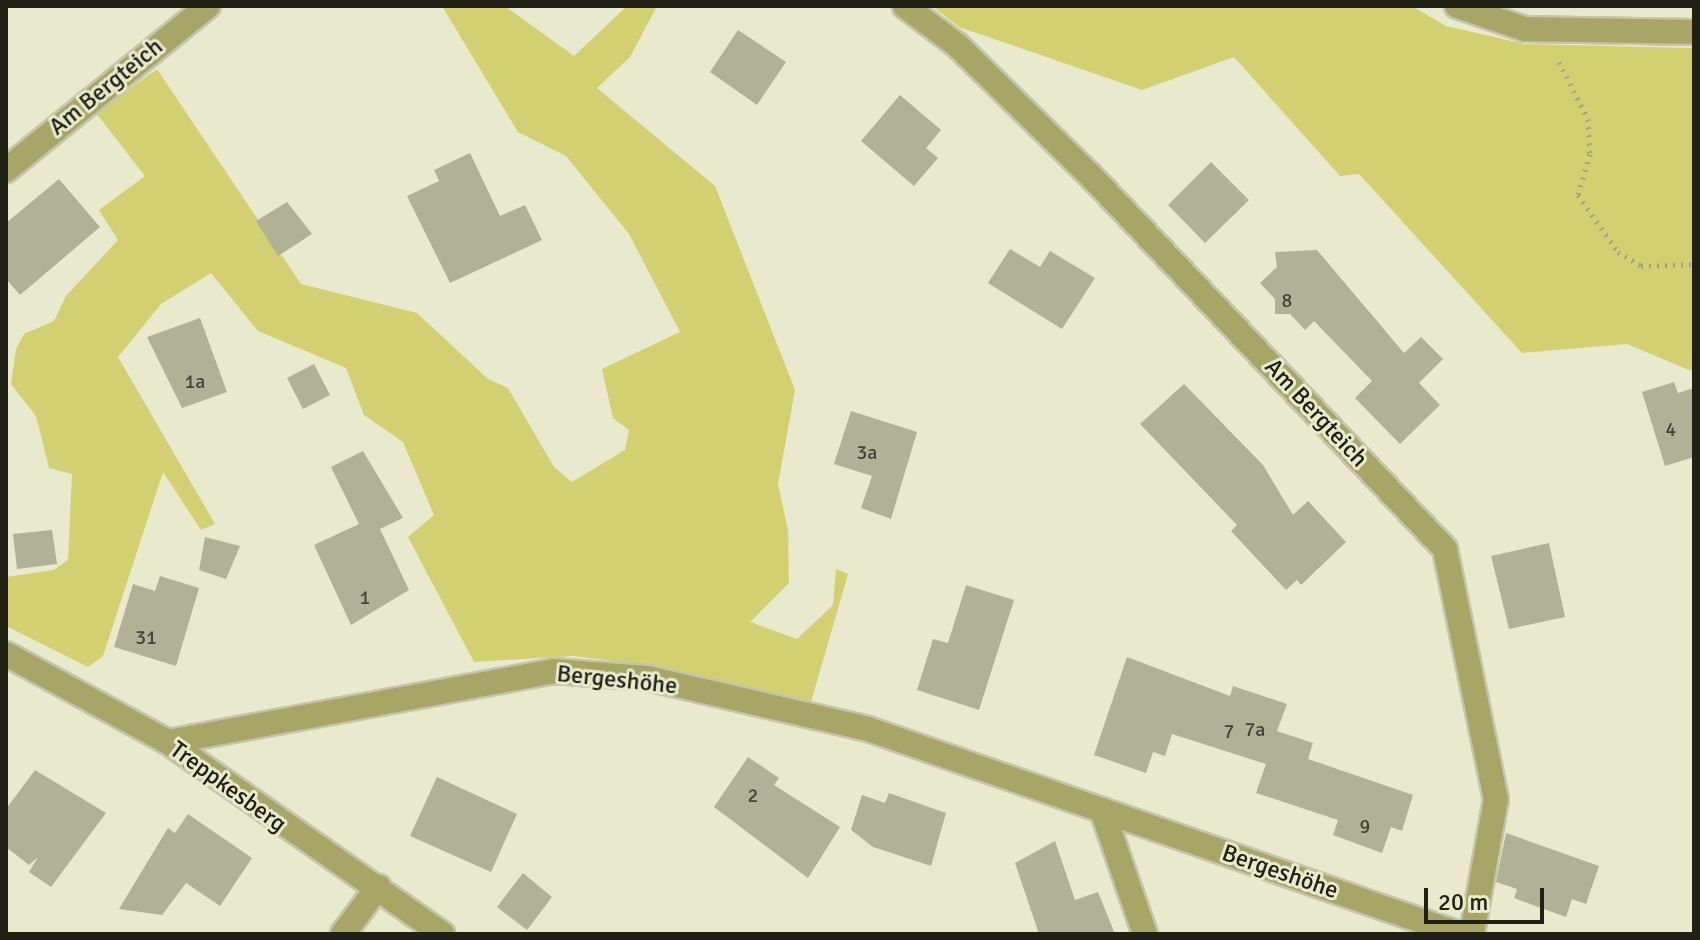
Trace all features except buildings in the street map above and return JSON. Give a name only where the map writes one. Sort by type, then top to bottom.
[{"type":"street","name":"Am Bergteich","points":[[6,170],[208,6]]},
{"type":"street","name":"Am Bergteich","points":[[905,6],[957,45],[1091,176],[1445,549],[1496,799],[1472,934]]},
{"type":"street","points":[[1457,6],[1542,29],[1694,32]]},
{"type":"street","name":"Treppkesberg","points":[[6,654],[168,742],[442,934]]},
{"type":"street","name":"Bergeshöhe","points":[[168,742],[553,671],[647,678],[868,729],[1459,934]]},
{"type":"street","points":[[1102,810],[1145,934]]},
{"type":"street","points":[[343,934],[378,887]]},
{"type":"path","points":[[1542,29],[1588,119],[1590,154],[1578,195],[1618,252],[1641,266],[1694,264]]},
{"type":"shaded area","points":[[442,6],[505,6],[574,56],[627,6],[657,6],[630,57],[597,88],[715,186],[795,390],[778,484],[788,530],[789,583],[750,622],[797,639],[833,605],[836,569],[848,574],[811,702],[628,663],[573,656],[474,662],[408,537],[434,515],[403,442],[364,415],[346,368],[258,331],[211,273],[161,304],[118,357],[215,524],[201,530],[163,472],[103,656],[88,667],[6,626],[6,577],[54,570],[68,560],[72,474],[49,468],[36,416],[11,384],[16,349],[24,334],[54,321],[66,296],[118,240],[99,210],[145,176],[96,113],[157,69],[301,284],[417,313],[488,379],[508,388],[554,467],[572,482],[625,450],[629,430],[613,418],[602,369],[680,332],[629,234],[566,156],[518,132]]},
{"type":"shaded area","points":[[932,6],[1412,6],[1446,26],[1525,44],[1694,48],[1694,372],[1627,344],[1522,353],[1359,174],[1340,176],[1234,57],[1142,90],[959,27]]}]
